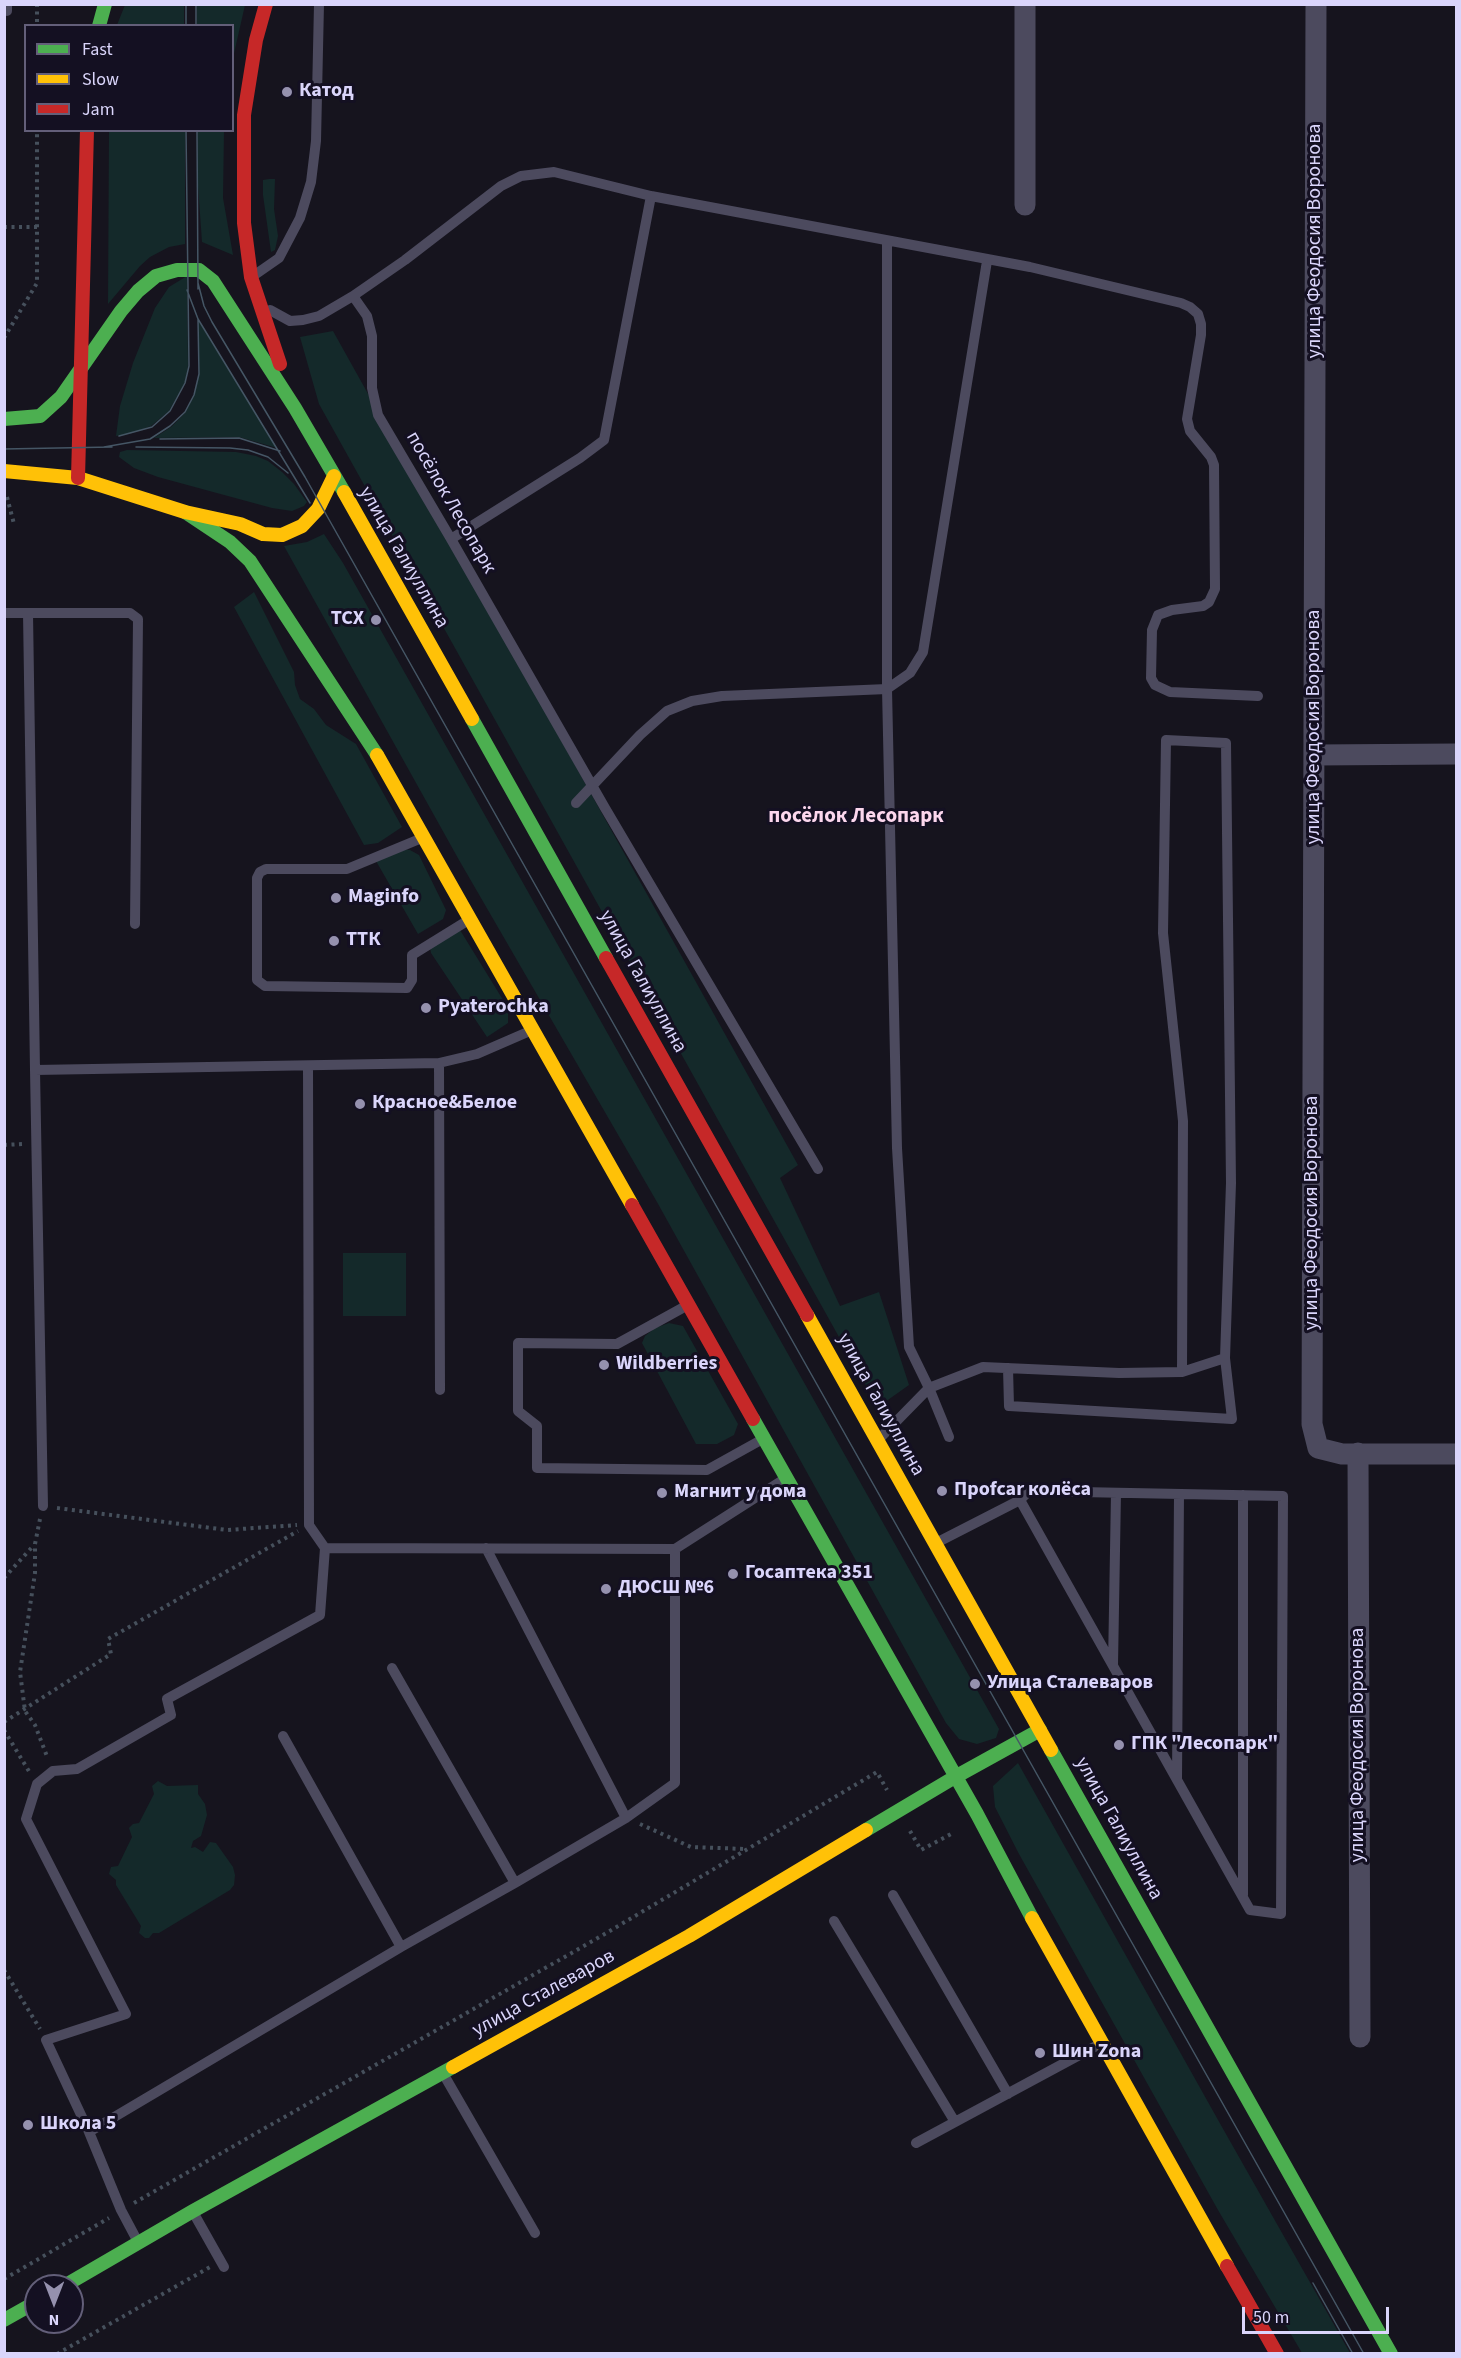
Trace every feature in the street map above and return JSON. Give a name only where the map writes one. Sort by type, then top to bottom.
[{"type":"main road","points":[[100,24],[105,4]]},
{"type":"main road","points":[[266,4],[256,40],[244,115],[244,223],[251,277],[295,408]]},
{"type":"main road","points":[[78,478],[87,132]]},
{"type":"main road","name":"улица Галиуллина","points":[[4,419],[40,416],[61,397],[138,291],[156,276],[177,270],[199,270],[213,281],[295,408],[334,476],[1391,2354]]},
{"type":"main road","name":"улица Галиуллина","points":[[4,471],[78,478],[185,512],[240,524],[263,534],[282,535],[302,526],[318,509],[334,476]]},
{"type":"main road","name":"улица Галиуллина","points":[[185,512],[230,542],[250,561],[266,581],[378,756],[956,1777],[1101,2043],[1276,2354]]},
{"type":"main road","name":"улица Сталеваров","points":[[84,2274],[193,2211],[689,1936],[899,1810],[1040,1730]]},
{"type":"main road","points":[[4,2320],[24,2309]]},
{"type":"street","points":[[1025,4],[1025,205]]},
{"type":"street","name":"улица Феодосия Воронова","points":[[1316,4],[1312,1424],[1318,1448],[1342,1454],[1358,1453],[1360,2037]]},
{"type":"street","points":[[1315,755],[1456,754]]},
{"type":"street","points":[[1358,1453],[1456,1454]]},
{"type":"lane","points":[[251,277],[279,258],[300,218],[311,182],[316,141],[319,4]]},
{"type":"lane","points":[[260,303],[290,321],[319,316],[405,260],[501,186],[522,176],[554,172],[651,196],[987,261],[1029,267],[1180,303],[1190,307],[1198,314],[1202,324],[1187,419],[1190,431],[1211,457],[1214,465],[1215,589],[1209,602],[1203,606],[1172,610],[1158,615],[1152,630],[1150,670],[1155,685],[1170,692],[1258,696]]},
{"type":"lane","points":[[451,539],[580,458],[604,440],[651,196]]},
{"type":"lane","points":[[887,241],[887,689],[897,1148],[909,1347],[949,1437]]},
{"type":"lane","points":[[576,803],[667,711],[692,701],[722,696],[887,689],[910,673],[923,652],[987,261]]},
{"type":"lane","name":"посёлок Лесопарк","points":[[353,296],[367,316],[372,336],[372,388],[378,415],[605,808],[818,1169]]},
{"type":"lane","points":[[4,613],[129,614],[138,619],[135,924]]},
{"type":"lane","points":[[28,613],[43,1506]]},
{"type":"lane","points":[[1008,1368],[1009,1406],[1232,1419],[1225,1358],[1231,1183],[1227,742],[1166,740],[1163,933],[1182,1121],[1182,1372]]},
{"type":"lane","points":[[424,837],[347,869],[266,869],[260,872],[257,878],[256,980],[265,986],[407,988],[412,980],[412,955],[470,919]]},
{"type":"lane","points":[[35,1070],[439,1062],[477,1054],[533,1029]]},
{"type":"lane","points":[[439,1062],[440,1390]]},
{"type":"lane","points":[[138,2242],[46,2040],[126,2014],[26,1819],[37,1784],[53,1771],[77,1769],[171,1715],[167,1699],[320,1616],[326,1548],[309,1525],[309,1066]]},
{"type":"lane","points":[[688,1305],[617,1344],[518,1343],[518,1411],[537,1426],[537,1468],[706,1470],[764,1438]]},
{"type":"lane","points":[[878,1440],[929,1388],[983,1367],[1119,1373],[1182,1372],[1225,1358]]},
{"type":"lane","points":[[326,1548],[675,1549],[786,1478]]},
{"type":"lane","points":[[936,1544],[1020,1500],[1029,1491],[1283,1496],[1281,1914],[1250,1910],[1020,1500]]},
{"type":"lane","points":[[1113,1665],[1116,1493]]},
{"type":"lane","points":[[1177,1779],[1179,1494]]},
{"type":"lane","points":[[1242,1895],[1244,1495]]},
{"type":"lane","points":[[486,1548],[626,1818]]},
{"type":"lane","points":[[89,2132],[401,1947],[626,1818],[675,1783],[675,1549]]},
{"type":"lane","points":[[392,1668],[515,1883]]},
{"type":"lane","points":[[283,1736],[401,1947]]},
{"type":"lane","points":[[893,1895],[1008,2094]]},
{"type":"lane","points":[[834,1921],[955,2122]]},
{"type":"lane","points":[[916,2143],[1101,2043]]},
{"type":"lane","points":[[442,2072],[535,2233]]},
{"type":"lane","points":[[193,2211],[223,2264]]},
{"type":"path","points":[[37,4],[37,24]]},
{"type":"path","points":[[4,338],[37,283],[37,132]]},
{"type":"path","points":[[4,227],[37,226]]},
{"type":"path","points":[[4,488],[14,524]]},
{"type":"path","points":[[53,1771],[35,1725],[25,1711],[20,1672],[35,1573],[35,1544],[43,1506],[227,1530],[309,1525]]},
{"type":"path","points":[[4,1722],[25,1711],[111,1654],[108,1639],[309,1525]]},
{"type":"path","points":[[4,1578],[35,1544]]},
{"type":"path","points":[[4,1730],[37,1784]]},
{"type":"path","points":[[4,2279],[603,1935],[877,1772],[921,1850],[951,1834]]},
{"type":"path","points":[[626,1818],[690,1847],[747,1849]]},
{"type":"path","points":[[4,1970],[46,2040]]},
{"type":"path","points":[[57,2354],[223,2264]]},
{"type":"green space","points":[[125,5],[184,5],[184,24],[117,24]]},
{"type":"green space","points":[[197,5],[245,5],[234,54],[234,24],[197,24]]},
{"type":"green space","points":[[109,132],[185,132],[185,244],[169,247],[150,257],[108,304]]},
{"type":"green space","points":[[198,132],[224,132],[223,198],[233,255],[202,242],[198,186]]},
{"type":"green space","points":[[275,179],[274,209],[278,236],[275,250],[271,252],[263,195],[263,180]]},
{"type":"green space","points":[[187,276],[188,366],[185,382],[169,411],[151,426],[116,436],[120,406],[133,363],[155,308],[169,287]]},
{"type":"green space","points":[[198,320],[277,448],[239,437],[154,438],[171,427],[185,413],[194,396],[199,374]]},
{"type":"green space","points":[[333,331],[798,1165],[780,1178],[840,1306],[879,1292],[909,1385],[878,1407],[319,404],[300,337]]},
{"type":"green space","points":[[127,450],[236,452],[256,456],[268,461],[282,472],[307,502],[304,506],[292,511],[272,508],[158,477],[134,468],[119,457],[120,452]]},
{"type":"green space","points":[[324,534],[343,563],[999,1729],[996,1738],[977,1744],[959,1739],[946,1723],[657,1202],[459,860],[284,546],[307,542]]},
{"type":"green space","points":[[254,592],[294,672],[295,685],[300,699],[314,709],[326,725],[356,744],[402,827],[378,843],[364,845],[234,607]]},
{"type":"green space","points":[[402,849],[419,855],[446,910],[443,919],[418,934],[376,861]]},
{"type":"green space","points":[[460,930],[508,1008],[508,1023],[487,1037],[431,953],[430,947]]},
{"type":"green space","points":[[343,1253],[406,1253],[406,1316],[343,1316]]},
{"type":"green space","points":[[669,1323],[683,1326],[738,1424],[734,1435],[717,1444],[696,1444],[642,1343],[645,1336],[655,1328]]},
{"type":"green space","points":[[1018,1763],[1350,2353],[1302,2353],[1218,2210],[995,1807],[993,1786]]},
{"type":"green space","points":[[158,1781],[167,1786],[198,1785],[198,1794],[205,1804],[207,1815],[201,1836],[193,1841],[191,1848],[195,1847],[203,1852],[210,1842],[216,1843],[233,1867],[235,1875],[234,1885],[230,1890],[159,1933],[153,1933],[149,1938],[145,1938],[139,1933],[141,1926],[116,1885],[116,1880],[109,1874],[111,1867],[118,1866],[132,1837],[129,1828],[139,1823],[154,1794],[152,1786]]},
{"type":"tram line","points":[[186,4],[186,24]]},
{"type":"tram line","points":[[196,4],[196,24]]},
{"type":"tram line","points":[[119,436],[152,427],[170,411],[185,383],[189,366],[186,132]]},
{"type":"tram line","points":[[197,132],[198,289]]},
{"type":"tram line","points":[[198,283],[204,306],[212,322],[305,477],[1364,2354]]},
{"type":"tram line","points":[[187,290],[198,319],[310,503]]},
{"type":"tram line","points":[[104,447],[150,439],[170,426],[185,412],[194,395],[199,374],[198,319]]},
{"type":"tram line","points":[[160,439],[239,438],[280,451]]},
{"type":"tram line","points":[[4,449],[112,447]]},
{"type":"tram line","points":[[136,447],[248,450],[268,457],[288,473]]},
{"type":"tram line","points":[[1313,2283],[1353,2354]]},
{"type":"traffic: fast","points":[[100,24],[105,4]]},
{"type":"traffic: fast","points":[[4,419],[40,416],[61,397],[121,311],[138,291],[156,276],[177,270],[199,270],[213,281],[295,408],[344,492]]},
{"type":"traffic: fast","points":[[185,512],[230,542],[250,561],[377,755]]},
{"type":"traffic: fast","points":[[472,719],[606,958]]},
{"type":"traffic: fast","points":[[753,1419],[977,1814],[1032,1918]]},
{"type":"traffic: fast","points":[[866,1830],[1040,1730]]},
{"type":"traffic: fast","points":[[1051,1750],[1391,2354]]},
{"type":"traffic: fast","points":[[84,2274],[193,2211],[453,2067]]},
{"type":"traffic: fast","points":[[4,2320],[24,2309]]},
{"type":"traffic: slow","points":[[4,471],[78,478],[185,512],[240,524],[263,534],[282,535],[302,526],[318,509],[334,476]]},
{"type":"traffic: slow","points":[[344,492],[472,719]]},
{"type":"traffic: slow","points":[[377,755],[632,1205]]},
{"type":"traffic: slow","points":[[807,1315],[1051,1750]]},
{"type":"traffic: slow","points":[[453,2067],[689,1936],[866,1830]]},
{"type":"traffic: slow","points":[[1032,1918],[1227,2266]]},
{"type":"traffic: jam","points":[[266,4],[256,40],[244,115],[244,223],[251,277],[280,364]]},
{"type":"traffic: jam","points":[[78,478],[87,132]]},
{"type":"traffic: jam","points":[[606,958],[807,1315]]},
{"type":"traffic: jam","points":[[632,1205],[753,1419]]},
{"type":"traffic: jam","points":[[1227,2266],[1277,2354]]},
{"type":"place","name":"Катод","points":[[287,92]]},
{"type":"place","name":"ТСХ","points":[[376,620]]},
{"type":"place","name":"Maginfo","points":[[336,898]]},
{"type":"place","name":"ТТК","points":[[334,941]]},
{"type":"place","name":"Pyaterochka","points":[[426,1008]]},
{"type":"place","name":"Красное&Белое","points":[[360,1104]]},
{"type":"place","name":"Wildberries","points":[[604,1365]]},
{"type":"place","name":"Проfcar колёса","points":[[942,1491]]},
{"type":"place","name":"Магнит у дома","points":[[662,1493]]},
{"type":"place","name":"Госаптека 351","points":[[733,1574]]},
{"type":"place","name":"ДЮСШ №6","points":[[606,1589]]},
{"type":"place","name":"Улица Сталеваров","points":[[975,1684]]},
{"type":"place","name":"ГПК \"Лесопарк\"","points":[[1119,1745]]},
{"type":"place","name":"Шин Zona","points":[[1040,2053]]},
{"type":"place","name":"Школа 5","points":[[28,2125]]},
{"type":"district","name":"посёлок Лесопарк","points":[[856,817]]}]
